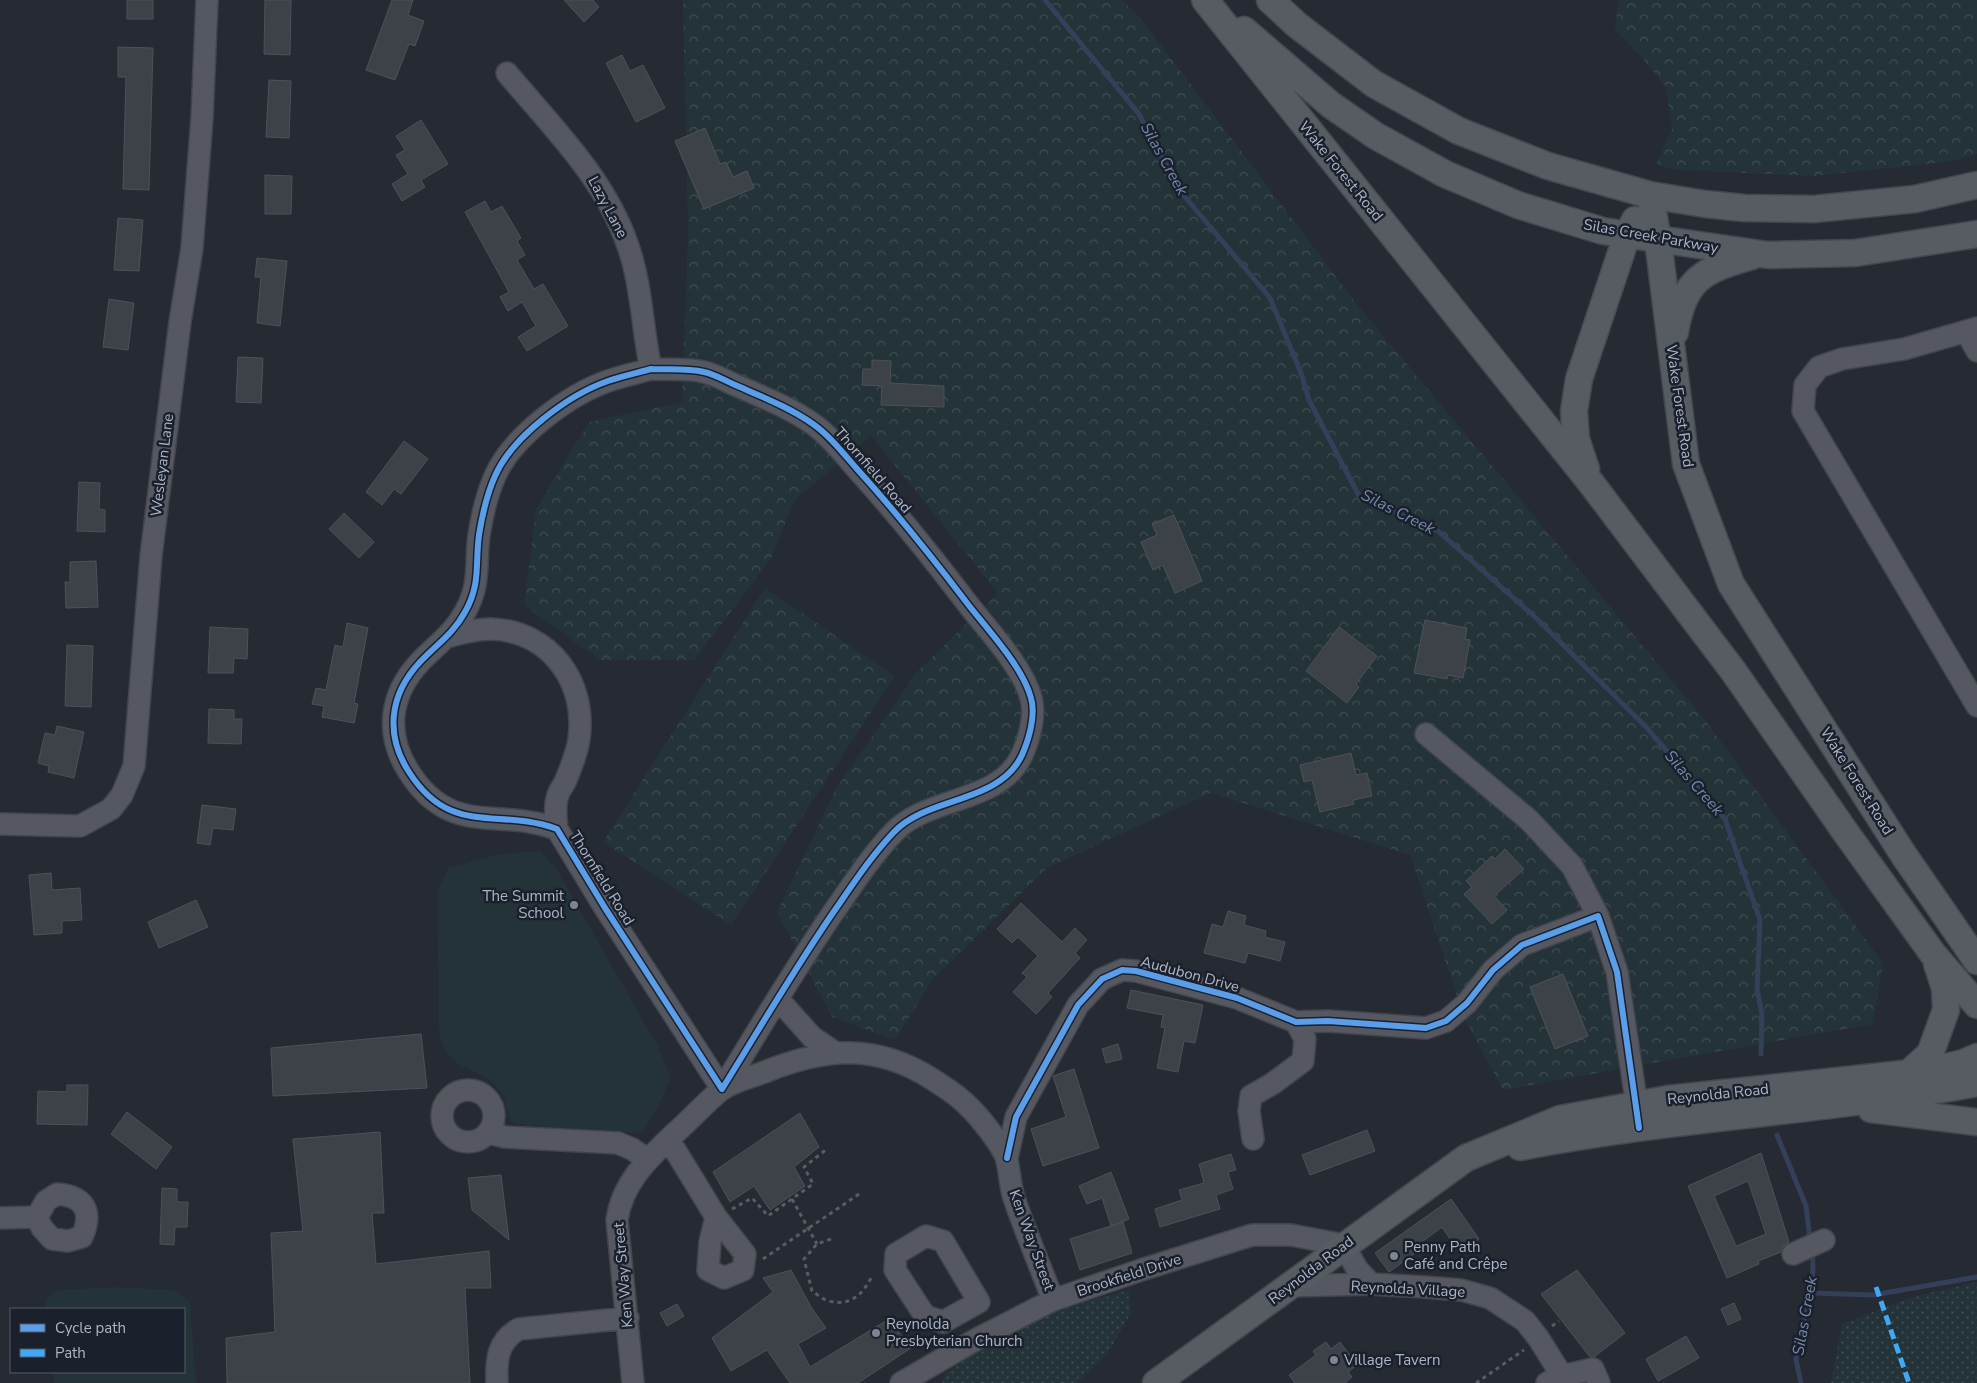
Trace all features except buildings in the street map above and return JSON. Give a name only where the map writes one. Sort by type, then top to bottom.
[{"type":"main road","name":"Wake Forest Road","points":[[1205,0],[1591,483],[1734,672],[1933,954],[1977,1005]]},
{"type":"main road","name":"Silas Creek Parkway","points":[[1210,0],[1331,105],[1376,136],[1445,174],[1518,205],[1603,231],[1760,254],[1855,253],[1977,234]]},
{"type":"main road","points":[[1270,0],[1297,26],[1374,84],[1459,131],[1548,166],[1650,196],[1744,208],[1814,209],[1915,199],[1977,184]]},
{"type":"main road","name":"Wake Forest Road","points":[[1591,483],[1576,439],[1574,411],[1579,379],[1627,235],[1650,196]]},
{"type":"main road","name":"Wake Forest Road","points":[[1650,196],[1658,240],[1686,464],[1731,584],[1903,854],[1973,951]]},
{"type":"main road","points":[[1672,350],[1682,300],[1690,286],[1706,272],[1722,265],[1760,254]]},
{"type":"main road","points":[[1909,1073],[1930,1054],[1946,1010],[1945,988],[1933,954]]},
{"type":"main road","name":"Reynolda Road","points":[[1638,1116],[1668,1099],[1930,1071],[1963,1063],[1977,1057]]},
{"type":"main road","name":"Reynolda Road","points":[[1156,1383],[1290,1286],[1344,1244],[1466,1158],[1560,1119],[1833,1105],[1952,1088],[1977,1082]]},
{"type":"main road","points":[[1833,1105],[1977,1122]]},
{"type":"street","name":"Wesleyan Lane","points":[[0,824],[80,826],[111,809],[122,795],[134,766],[151,556],[180,322],[192,248],[202,118],[207,0]]},
{"type":"street","name":"Lazy Lane","points":[[507,73],[592,174],[616,214],[629,247],[641,296],[645,339],[652,369]]},
{"type":"street","points":[[1977,351],[1971,330],[1904,349],[1842,359],[1819,367],[1805,385],[1803,410],[1977,706]]},
{"type":"street","name":"Thornfield Road","points":[[447,637],[481,629],[505,630],[517,633],[544,646],[563,667],[573,685],[581,720],[579,740],[573,762],[558,795],[557,829],[605,908],[722,1089],[811,945],[854,882],[894,832],[906,821],[978,792],[992,785],[1011,771],[1024,750],[1031,724],[1032,702],[1029,690],[1007,655],[930,556],[870,483],[823,432],[811,422],[769,400],[704,372],[652,369],[606,381],[585,391],[545,416],[512,450],[495,475],[479,536],[476,583],[472,598],[459,622],[447,637],[418,664],[396,699],[394,737],[396,748],[408,772],[424,792],[451,811],[470,818],[531,822],[557,829]]},
{"type":"street","points":[[1426,734],[1530,820],[1572,866],[1598,916],[1617,972],[1638,1116]]},
{"type":"street","points":[[1253,1138],[1249,1111],[1251,1096],[1272,1084],[1303,1061],[1305,1039],[1296,1022],[1328,1021],[1426,1028],[1446,1021],[1467,1003],[1493,970],[1522,945],[1598,916]]},
{"type":"street","name":"Audubon Drive","points":[[1007,1158],[1016,1117],[1078,1005],[1102,979],[1122,970],[1136,971],[1237,998],[1296,1022]]},
{"type":"street","points":[[778,999],[812,1037],[834,1052]]},
{"type":"street","name":"Ken Way Street","points":[[633,1383],[617,1220],[624,1192],[636,1173],[648,1160],[722,1089],[791,1062],[834,1052],[869,1053],[900,1061],[915,1068],[967,1105],[991,1134],[1007,1158],[1014,1196],[1054,1300]]},
{"type":"street","points":[[489,1132],[505,1137],[618,1143],[632,1149],[648,1160]]},
{"type":"street","points":[[668,1140],[716,1217]]},
{"type":"street","points":[[0,1218],[36,1217]]},
{"type":"street","name":"Brookfield Drive","points":[[905,1382],[995,1329],[1054,1300],[1252,1235],[1291,1235],[1344,1244]]},
{"type":"street","points":[[1793,1254],[1824,1240]]},
{"type":"street","points":[[1344,1244],[1357,1269],[1371,1284]]},
{"type":"street","name":"Reynolda Village","points":[[1290,1286],[1371,1284],[1461,1290],[1490,1298],[1525,1322],[1539,1339],[1554,1380]]},
{"type":"street","points":[[979,1302],[995,1329]]},
{"type":"street","points":[[497,1383],[497,1358],[504,1341],[512,1333],[527,1328],[628,1318]]},
{"type":"street","points":[[1554,1380],[1593,1369],[1599,1383]]},
{"type":"path","points":[[716,1217],[752,1198],[768,1216],[813,1184],[804,1167],[827,1149]]},
{"type":"path","points":[[758,1262],[859,1194]]},
{"type":"path","points":[[792,1199],[810,1228],[817,1244]]},
{"type":"path","points":[[831,1238],[817,1244],[804,1259],[812,1290],[828,1301],[847,1302],[864,1292],[873,1275]]},
{"type":"path","points":[[1476,1383],[1528,1347]]},
{"type":"green space","points":[[683,0],[1122,0],[1142,20],[1359,307],[1705,720],[1883,963],[1873,1024],[1503,1090],[1464,1017],[1410,855],[1211,793],[1047,868],[933,979],[895,1040],[832,1017],[777,912],[836,789],[915,674],[998,593],[871,436],[794,501],[771,559],[694,660],[599,660],[524,605],[536,509],[589,422],[682,402],[688,232]]},
{"type":"green space","points":[[1618,0],[1977,0],[1977,154],[1948,162],[1812,176],[1676,170],[1656,164],[1672,129],[1666,87],[1640,55],[1615,30]]},
{"type":"green space","points":[[765,588],[895,676],[731,925],[603,842]]},
{"type":"green space","points":[[541,851],[556,868],[659,1048],[671,1077],[662,1099],[642,1133],[525,1130],[525,1124],[515,1124],[511,1121],[500,1091],[481,1075],[454,1060],[447,1053],[442,1042],[439,1027],[437,893],[448,868],[499,854]]},
{"type":"green space","points":[[1977,1282],[1977,1383],[1831,1383],[1842,1324],[1912,1297]]},
{"type":"green space","points":[[118,1287],[174,1290],[190,1302],[196,1383],[54,1383],[53,1373],[185,1373],[185,1308],[44,1308],[47,1299],[57,1290]]},
{"type":"green space","points":[[1129,1290],[1131,1313],[1107,1355],[1077,1383],[942,1383],[946,1373],[981,1349],[1058,1309]]},
{"type":"waterway","name":"Silas Creek","points":[[1045,0],[1139,114],[1180,191],[1270,298],[1301,373],[1309,400],[1359,496],[1438,531],[1535,617],[1647,728],[1725,819],[1760,920],[1757,989],[1762,1015],[1761,1054]]},
{"type":"waterway","name":"Silas Creek","points":[[1777,1135],[1806,1206],[1810,1240]]},
{"type":"waterway","name":"Silas Creek","points":[[1801,1383],[1796,1360],[1800,1333],[1812,1293],[1812,1251]]},
{"type":"waterway","points":[[1812,1293],[1873,1295],[1977,1277]]},
{"type":"marked path","points":[[1876,1287],[1909,1383]]},
{"type":"cycle path","points":[[651,369],[691,370],[711,374],[784,407],[804,418],[825,434],[900,518],[1013,661],[1027,686],[1033,712],[1027,742],[1022,755],[1011,771],[997,783],[908,820],[879,849],[807,952],[722,1089],[605,908],[557,829],[535,823],[477,817],[459,813],[442,806],[425,792],[409,772],[401,758],[394,730],[394,716],[402,688],[420,662],[456,626],[470,602],[475,583],[483,513],[492,483],[503,461],[528,432],[576,396],[608,381],[651,369]]},
{"type":"cycle path","points":[[1007,1158],[1016,1117],[1078,1005],[1102,979],[1122,970],[1136,971],[1237,998],[1296,1022],[1328,1021],[1426,1028],[1446,1021],[1467,1003],[1493,970],[1522,945],[1598,916],[1617,972],[1639,1128]]},
{"type":"place","name":"The Summit School","points":[[574,905]]},
{"type":"place","name":"Penny Path Café and Crêpe","points":[[1394,1256]]},
{"type":"place","name":"Reynolda Presbyterian Church","points":[[876,1333]]},
{"type":"place","name":"Village Tavern","points":[[1334,1360]]}]
